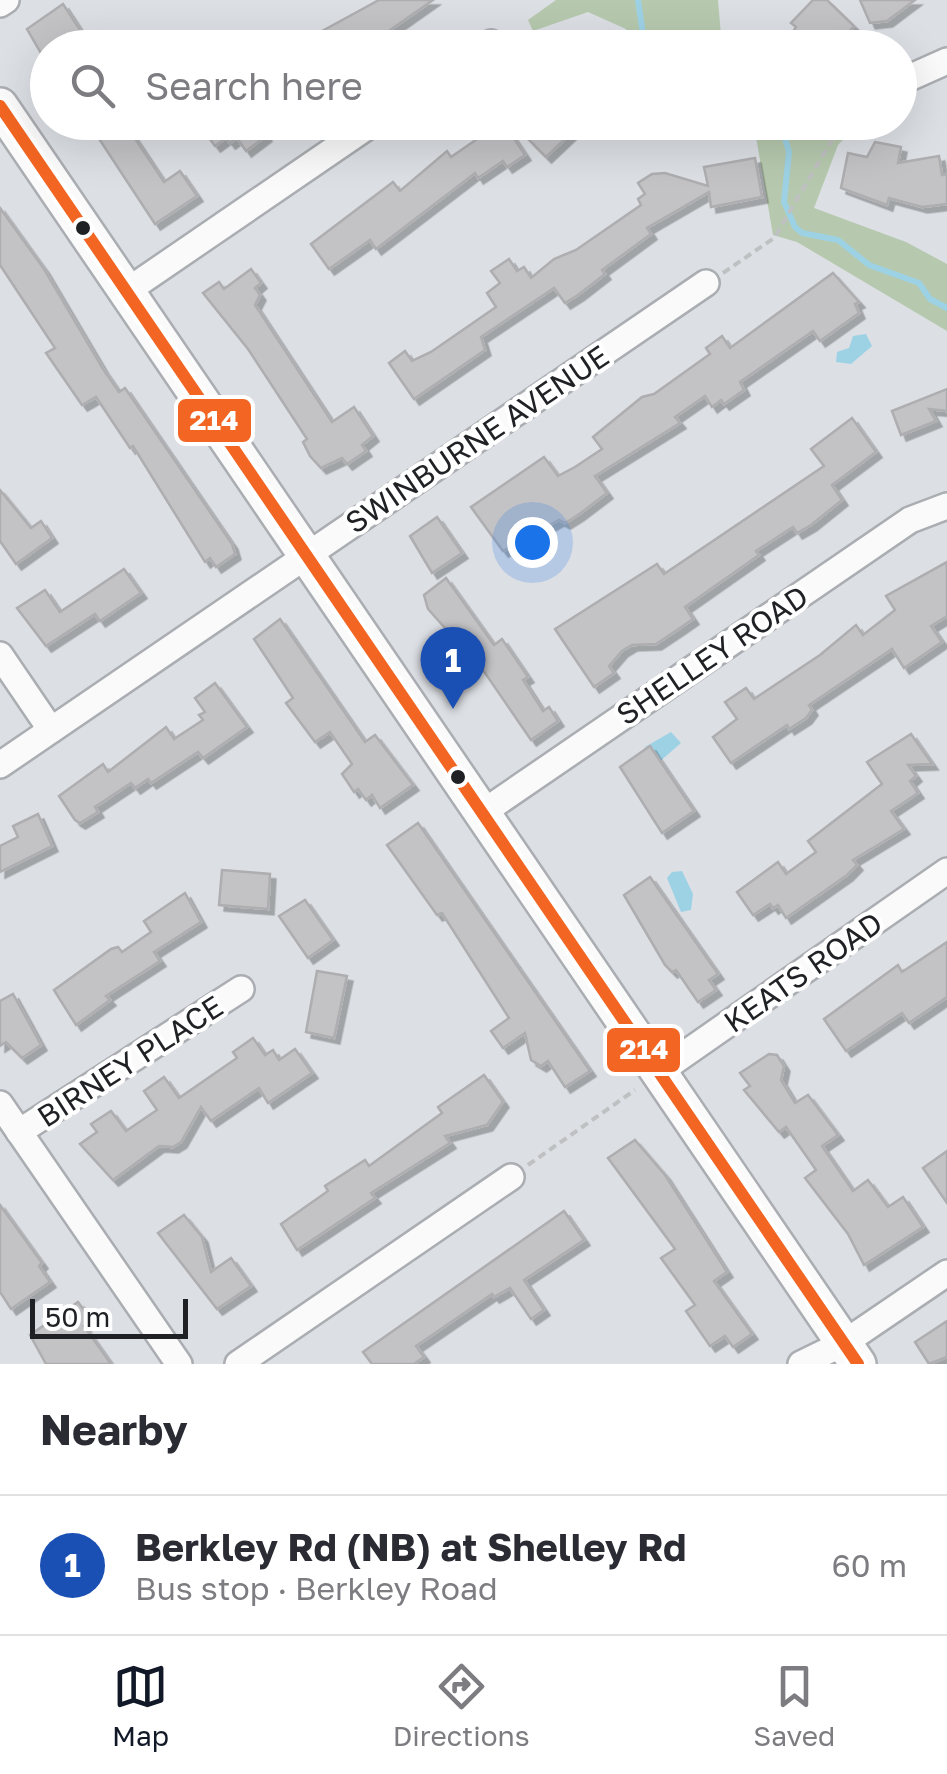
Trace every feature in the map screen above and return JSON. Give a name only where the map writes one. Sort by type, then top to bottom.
[{"type":"street","points":[[917,74],[947,60]]},
{"type":"street","points":[[0,106],[851,1354]]},
{"type":"street","points":[[126,291],[348,140]]},
{"type":"street","name":"SWINBURNE AVENUE","points":[[0,765],[706,282]]},
{"type":"street","name":"SHELLEY ROAD","points":[[482,813],[910,520],[947,506]]},
{"type":"street","points":[[0,655],[51,730]]},
{"type":"street","name":"KEATS ROAD","points":[[659,1072],[947,871]]},
{"type":"street","name":"BIRNEY PLACE","points":[[19,1132],[241,989]]},
{"type":"street","points":[[0,1104],[179,1364]]},
{"type":"street","points":[[238,1364],[511,1177]]},
{"type":"street","points":[[801,1364],[851,1354],[947,1273]]},
{"type":"path","points":[[706,282],[774,238],[832,140]]},
{"type":"path","points":[[511,1177],[659,1072]]},
{"type":"green space","points":[[556,0],[718,0],[721,30],[626,30],[588,12],[536,30],[528,20]]},
{"type":"green space","points":[[757,140],[843,140],[814,208],[906,242],[947,264],[947,331],[797,242],[773,235]]},
{"type":"water","points":[[866,334],[872,346],[851,364],[836,362],[837,352],[849,348],[853,336]]},
{"type":"water","points":[[671,732],[681,743],[658,763],[645,747]]},
{"type":"water","points":[[682,871],[693,894],[691,910],[681,912],[667,878],[672,872]]},
{"type":"building","points":[[379,0],[433,0],[390,30],[324,30]]},
{"type":"building","points":[[813,0],[827,0],[854,26],[850,30],[794,30],[791,23]]},
{"type":"building","points":[[860,0],[915,0],[887,21],[870,23]]},
{"type":"building","points":[[63,4],[80,30],[30,30],[30,34],[27,29]]},
{"type":"building","points":[[100,140],[136,140],[164,182],[180,171],[197,196],[155,224]]},
{"type":"building","points":[[238,140],[261,140],[246,151]]},
{"type":"building","points":[[476,140],[515,140],[525,155],[507,167],[503,161],[478,178],[475,173],[376,249],[370,240],[329,269],[311,244],[393,182],[400,191],[447,151],[451,157]]},
{"type":"building","points":[[529,140],[564,140],[546,157]]},
{"type":"building","points":[[875,142],[901,147],[898,163],[939,156],[942,175],[947,174],[947,204],[922,207],[889,198],[887,205],[841,188],[848,153],[867,157]]},
{"type":"building","points":[[755,158],[762,197],[711,207],[709,192],[647,228],[651,234],[602,270],[605,274],[578,295],[565,303],[554,288],[481,337],[485,350],[414,399],[389,363],[405,351],[412,361],[431,352],[496,307],[487,293],[500,283],[491,271],[509,259],[517,271],[524,267],[531,278],[554,259],[576,250],[641,205],[638,199],[645,194],[638,183],[652,174],[665,173],[708,186],[704,167]]},
{"type":"building","points":[[0,208],[44,269],[103,369],[119,392],[125,388],[232,544],[235,554],[216,567],[210,558],[205,562],[133,446],[130,448],[96,397],[82,405],[46,353],[55,348],[0,265]]},
{"type":"building","points":[[251,269],[261,283],[255,288],[260,295],[255,305],[332,422],[354,407],[373,436],[362,445],[366,451],[347,464],[342,458],[321,468],[310,456],[303,442],[307,439],[248,349],[203,293],[219,282],[224,289]]},
{"type":"building","points":[[833,273],[859,302],[855,304],[859,313],[820,341],[813,331],[740,382],[744,390],[724,404],[721,400],[712,407],[705,396],[675,417],[680,423],[595,476],[607,493],[565,523],[559,520],[503,551],[471,507],[544,457],[558,476],[575,467],[602,449],[593,437],[642,397],[654,394],[710,354],[706,348],[722,336],[730,348]]},
{"type":"building","points":[[947,389],[947,411],[929,409],[936,421],[901,435],[892,411]]},
{"type":"building","points":[[852,418],[876,452],[832,485],[842,500],[811,525],[797,533],[793,527],[756,551],[759,555],[685,607],[693,619],[680,628],[656,644],[632,645],[622,651],[609,666],[614,673],[594,687],[555,629],[657,564],[664,574],[824,466],[811,449]]},
{"type":"building","points":[[0,490],[31,528],[41,521],[52,538],[16,564],[0,541]]},
{"type":"building","points":[[437,517],[462,553],[432,573],[410,536]]},
{"type":"building","points":[[947,562],[947,616],[931,626],[942,642],[904,668],[892,649],[809,705],[812,710],[806,718],[789,729],[787,725],[731,763],[713,737],[737,719],[725,702],[746,688],[754,699],[820,655],[856,625],[863,635],[895,610],[886,596]]},
{"type":"building","points":[[124,569],[141,593],[100,621],[95,614],[46,646],[17,608],[45,590],[60,612]]},
{"type":"building","points":[[446,578],[494,645],[502,639],[528,677],[523,680],[543,711],[549,707],[558,721],[531,740],[459,635],[454,638],[428,609],[424,595]]},
{"type":"building","points":[[280,619],[365,742],[375,735],[413,785],[380,808],[372,795],[366,800],[358,789],[354,792],[342,774],[352,764],[330,732],[315,742],[286,703],[293,698],[254,639]]},
{"type":"building","points":[[215,683],[247,727],[203,758],[198,752],[151,783],[148,779],[135,788],[131,783],[95,807],[98,812],[80,823],[75,820],[59,796],[103,764],[108,772],[166,727],[174,739],[203,720],[199,715],[205,712],[195,698]]},
{"type":"building","points":[[911,734],[932,764],[908,765],[916,776],[910,781],[918,793],[891,811],[904,829],[853,860],[857,865],[847,875],[786,918],[778,905],[773,908],[770,904],[753,915],[737,892],[778,862],[786,874],[816,852],[808,841],[882,784],[867,762]]},
{"type":"building","points":[[650,746],[694,811],[662,833],[620,767]]},
{"type":"building","points":[[38,814],[52,846],[0,872],[0,846],[18,837],[13,826]]},
{"type":"building","points":[[418,823],[590,1071],[565,1087],[548,1061],[541,1066],[531,1060],[525,1033],[503,1048],[491,1031],[509,1018],[442,913],[437,915],[387,845]]},
{"type":"building","points":[[222,870],[270,874],[268,909],[219,905]]},
{"type":"building","points":[[650,877],[718,974],[709,980],[716,990],[698,1002],[676,970],[672,972],[665,965],[624,895]]},
{"type":"building","points":[[185,893],[201,922],[154,952],[160,961],[106,996],[110,1000],[76,1025],[54,990],[111,949],[118,947],[122,952],[151,932],[144,921]]},
{"type":"building","points":[[305,900],[333,940],[308,958],[279,916]]},
{"type":"building","points":[[947,942],[947,997],[909,1023],[902,1013],[846,1051],[824,1019],[898,965],[902,972]]},
{"type":"building","points":[[317,971],[347,976],[334,1038],[306,1032]]},
{"type":"building","points":[[13,994],[41,1045],[22,1058],[6,1042],[0,1046],[0,1001]]},
{"type":"building","points":[[253,1038],[265,1055],[273,1050],[279,1060],[295,1049],[312,1073],[268,1103],[259,1088],[211,1121],[201,1107],[181,1142],[173,1147],[159,1146],[113,1180],[80,1144],[97,1132],[91,1124],[111,1111],[126,1131],[157,1110],[144,1091],[164,1077],[179,1098],[237,1058],[233,1052]]},
{"type":"building","points":[[769,1054],[777,1055],[784,1066],[781,1080],[795,1103],[808,1095],[838,1135],[822,1146],[853,1191],[868,1180],[888,1207],[903,1197],[923,1227],[864,1265],[848,1234],[805,1178],[816,1170],[786,1127],[779,1132],[744,1090],[750,1086],[740,1073]]},
{"type":"building","points":[[484,1075],[503,1102],[487,1125],[445,1136],[450,1143],[371,1193],[375,1198],[297,1250],[281,1224],[328,1191],[325,1186],[365,1160],[369,1166],[442,1113],[438,1107]]},
{"type":"building","points":[[635,1140],[665,1175],[727,1272],[714,1281],[752,1334],[733,1347],[725,1336],[710,1346],[686,1311],[695,1305],[661,1258],[675,1249],[608,1158]]},
{"type":"building","points":[[947,1151],[947,1203],[923,1168]]},
{"type":"building","points":[[0,1205],[42,1263],[39,1266],[50,1282],[11,1309],[0,1292]]},
{"type":"building","points":[[564,1211],[584,1240],[524,1280],[544,1310],[531,1319],[510,1288],[494,1297],[492,1294],[416,1346],[424,1357],[414,1364],[372,1364],[363,1352]]},
{"type":"building","points":[[184,1215],[202,1237],[211,1272],[231,1258],[251,1286],[217,1309],[158,1233]]},
{"type":"building","points":[[78,1302],[92,1321],[84,1326],[111,1364],[46,1364],[30,1335]]},
{"type":"building","points":[[947,1321],[947,1357],[929,1364],[915,1342]]},
{"type":"waterway","points":[[638,0],[642,30]]},
{"type":"waterway","points":[[785,140],[789,152],[784,202],[795,227],[802,233],[838,240],[869,265],[919,283],[930,299],[947,308]]},
{"type":"transit line","name":"214","points":[[0,106],[858,1364]]},
{"type":"place","name":"Berkley Rd (NB) at Shelley Rd","points":[[453,709]]}]
